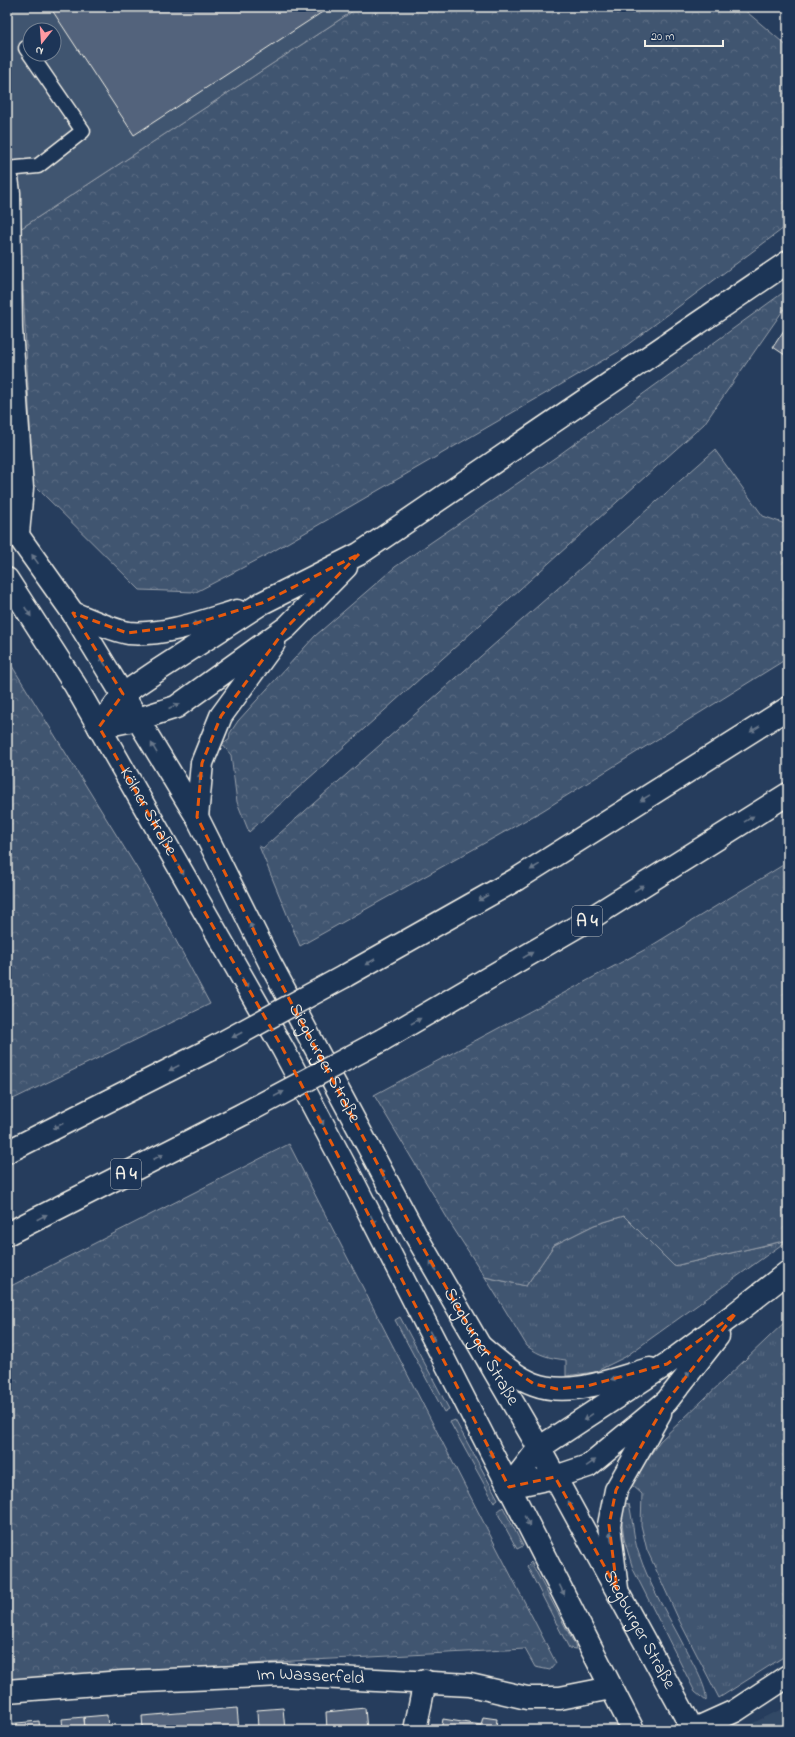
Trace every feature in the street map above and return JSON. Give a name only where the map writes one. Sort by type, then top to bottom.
[{"type":"main road","points":[[7,178],[9,193],[13,363],[22,488],[12,527]]},
{"type":"main road","points":[[99,727],[123,694],[262,603],[359,554],[788,262]]},
{"type":"main road","name":"Kölner Straße","points":[[12,527],[73,613],[197,817],[270,963]]},
{"type":"main road","points":[[197,817],[202,763],[221,716],[287,626],[359,554]]},
{"type":"main road","name":"Kölner Straße","points":[[7,580],[75,685],[283,1048]]},
{"type":"main road","points":[[73,613],[127,633],[145,633],[190,625],[262,603]]},
{"type":"main road","points":[[99,727],[138,719],[176,707],[287,626]]},
{"type":"main road","points":[[7,1152],[209,1050],[345,976],[517,879],[788,708]]},
{"type":"main road","name":"A 4","points":[[7,1234],[245,1113],[382,1040],[583,924],[788,794]]},
{"type":"main road","name":"Siegburger Straße","points":[[270,963],[414,1234],[539,1448],[693,1730]]},
{"type":"main road","name":"Siegburger Straße","points":[[283,1048],[355,1185],[633,1730]]},
{"type":"main road","points":[[509,1486],[539,1448],[667,1364],[788,1272]]},
{"type":"main road","points":[[617,1589],[609,1525],[616,1490],[667,1400],[736,1313]]},
{"type":"main road","points":[[481,1347],[510,1370],[534,1384],[557,1389],[587,1386],[667,1364]]},
{"type":"main road","points":[[509,1486],[555,1477],[588,1466],[667,1400]]},
{"type":"main road","name":"Im Wasserfeld","points":[[7,1691],[122,1682],[282,1675],[425,1681],[470,1685],[528,1698],[560,1698],[611,1688]]},
{"type":"main road","points":[[693,1730],[735,1711],[788,1676]]},
{"type":"main road","points":[[415,1730],[425,1681]]},
{"type":"lane","points":[[7,169],[38,166],[83,131],[36,62]]},
{"type":"highlighted area","points":[[359,554],[287,627],[221,716],[202,763],[197,817],[270,963],[415,1234],[481,1347],[534,1384],[557,1389],[587,1386],[667,1364],[736,1313],[667,1401],[616,1490],[609,1525],[617,1589],[555,1477],[509,1487],[283,1049],[99,727],[123,694],[73,613],[127,633],[190,625],[262,603]]},
{"type":"shaded area","points":[[788,1706],[788,1730],[741,1729]]},
{"type":"green space","points":[[7,7],[359,7],[20,229],[7,132]]},
{"type":"green space","points":[[359,7],[741,7],[788,47],[788,225],[619,351],[263,557],[196,592],[140,590],[33,484],[20,229]]},
{"type":"green space","points":[[788,289],[788,306],[784,309],[704,424],[249,832],[237,802],[231,755],[222,744],[229,740],[230,733],[238,721],[315,636],[395,567],[556,457]]},
{"type":"green space","points":[[715,450],[763,516],[788,525],[788,658],[542,811],[300,946],[259,846],[263,848]]},
{"type":"green space","points":[[7,658],[138,870],[210,1004],[7,1102]]},
{"type":"green space","points":[[788,862],[788,1240],[674,1266],[624,1216],[594,1225],[554,1245],[526,1286],[485,1277],[452,1226],[374,1095],[646,949]]},
{"type":"green space","points":[[289,1144],[556,1663],[550,1670],[535,1667],[525,1649],[293,1661],[7,1681],[7,1288]]},
{"type":"green space","points":[[624,1216],[674,1266],[788,1240],[625,1357],[595,1372],[566,1376],[566,1360],[545,1356],[527,1346],[485,1277],[526,1286],[554,1245],[594,1225]]},
{"type":"green space","points":[[400,1317],[449,1409],[444,1412],[395,1320]]},
{"type":"green space","points":[[788,1319],[788,1654],[719,1698],[679,1620],[647,1550],[641,1525],[642,1494],[632,1485],[637,1474],[660,1441]]},
{"type":"green space","points":[[455,1420],[498,1499],[494,1502],[450,1422]]},
{"type":"green space","points":[[624,1503],[629,1504],[636,1545],[648,1577],[699,1675],[705,1689],[706,1701],[695,1692],[633,1569],[624,1539],[622,1522]]},
{"type":"green space","points":[[503,1507],[523,1546],[517,1549],[497,1512]]},
{"type":"green space","points":[[531,1562],[576,1649],[569,1648],[527,1566]]},
{"type":"building","points":[[50,7],[330,7],[134,135],[62,25],[62,22],[60,22]]},
{"type":"building","points":[[788,324],[788,357],[773,347]]},
{"type":"building","points":[[237,1708],[239,1730],[143,1730],[142,1716]]},
{"type":"building","points":[[283,1708],[285,1730],[258,1730],[257,1710]]},
{"type":"building","points":[[365,1708],[367,1730],[327,1730],[326,1712]]},
{"type":"building","points":[[107,1715],[108,1730],[85,1730],[84,1717]]},
{"type":"building","points":[[84,1717],[85,1730],[63,1730],[62,1719]]},
{"type":"building","points":[[483,1717],[497,1719],[496,1727],[512,1730],[441,1730],[443,1719],[481,1725]]},
{"type":"building","points":[[39,1721],[40,1730],[17,1730],[17,1723]]},
{"type":"building","points":[[17,1723],[17,1730],[7,1730],[7,1724]]}]
